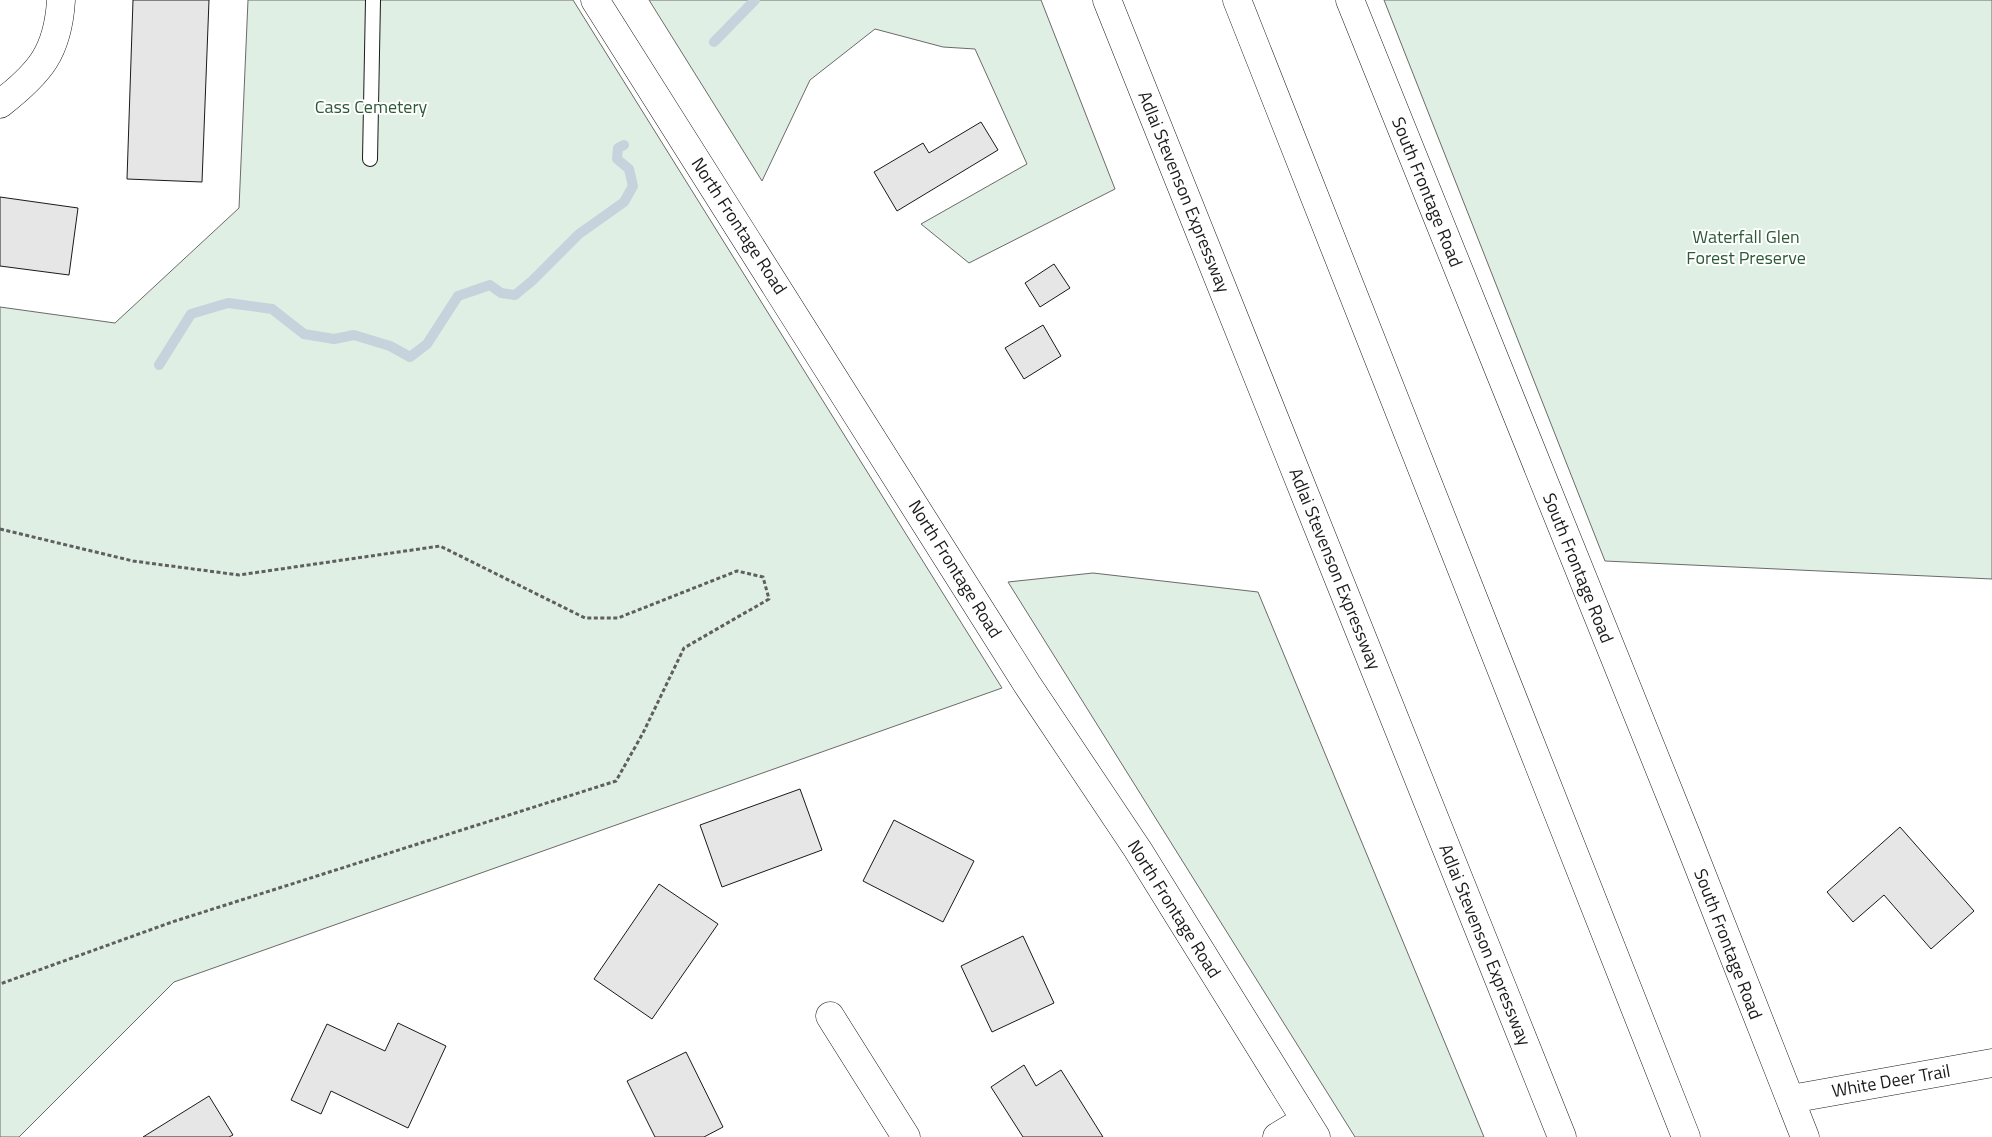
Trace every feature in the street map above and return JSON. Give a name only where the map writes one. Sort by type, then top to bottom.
[{"type":"main road","points":[[0,104],[25,84],[49,56],[60,18],[61,0]]},
{"type":"main road","name":"North Frontage Road","points":[[595,0],[1026,684],[1138,850],[1311,1128]]},
{"type":"main road","name":"Adlai Stevenson Expressway","points":[[1107,0],[1562,1137]]},
{"type":"main road","points":[[1237,0],[1686,1137]]},
{"type":"main road","name":"South Frontage Road","points":[[1350,0],[1687,837],[1743,985],[1805,1137]]},
{"type":"main road","points":[[830,1016],[906,1137]]},
{"type":"main road","name":"White Deer Trail","points":[[1791,1099],[1992,1063]]},
{"type":"main road","points":[[1277,1137],[1311,1128]]},
{"type":"lane","points":[[370,159],[373,0]]},
{"type":"path","points":[[0,529],[133,561],[239,575],[440,546],[584,618],[618,618],[736,571],[763,577],[769,599],[684,648],[643,733],[616,781],[172,922],[0,984]]},
{"type":"green space","name":"Cass Cemetery","points":[[248,0],[573,0],[1002,688],[174,982],[19,1137],[0,1137],[0,307],[115,323],[239,208]]},
{"type":"green space","points":[[649,0],[1041,0],[1115,189],[969,263],[921,224],[1027,164],[975,49],[943,47],[875,29],[810,80],[762,181]]},
{"type":"green space","name":"Waterfall Glen Forest Preserve","points":[[1384,0],[1992,0],[1992,579],[1605,561]]},
{"type":"green space","points":[[1093,573],[1258,592],[1484,1137],[1355,1137],[1008,582]]},
{"type":"building","points":[[133,0],[209,0],[202,182],[127,179]]},
{"type":"building","points":[[981,122],[998,150],[897,211],[874,172],[923,143],[929,153]]},
{"type":"building","points":[[0,197],[78,208],[69,275],[0,266]]},
{"type":"building","points":[[1054,264],[1070,288],[1040,307],[1025,283]]},
{"type":"building","points":[[1043,325],[1061,356],[1024,379],[1005,348]]},
{"type":"building","points":[[800,789],[822,850],[722,887],[700,825]]},
{"type":"building","points":[[894,820],[974,861],[943,922],[863,881]]},
{"type":"building","points":[[1900,827],[1974,911],[1931,949],[1884,895],[1853,922],[1827,892]]},
{"type":"building","points":[[659,884],[718,924],[652,1019],[594,979]]},
{"type":"building","points":[[1023,936],[1054,1003],[992,1032],[961,966]]},
{"type":"building","points":[[398,1023],[446,1046],[408,1128],[331,1091],[321,1114],[291,1100],[327,1024],[385,1051]]},
{"type":"building","points":[[686,1052],[723,1127],[704,1137],[655,1137],[627,1081]]},
{"type":"building","points":[[1024,1065],[1036,1086],[1061,1070],[1103,1137],[1023,1137],[991,1087]]},
{"type":"building","points":[[209,1096],[233,1135],[229,1137],[143,1137]]},
{"type":"waterway","points":[[714,42],[755,0]]},
{"type":"waterway","points":[[159,365],[191,314],[228,303],[272,309],[304,334],[334,339],[354,335],[390,346],[410,357],[427,344],[458,296],[490,285],[501,293],[515,295],[532,281],[579,234],[624,202],[633,186],[629,169],[617,159],[618,148],[624,145]]}]
